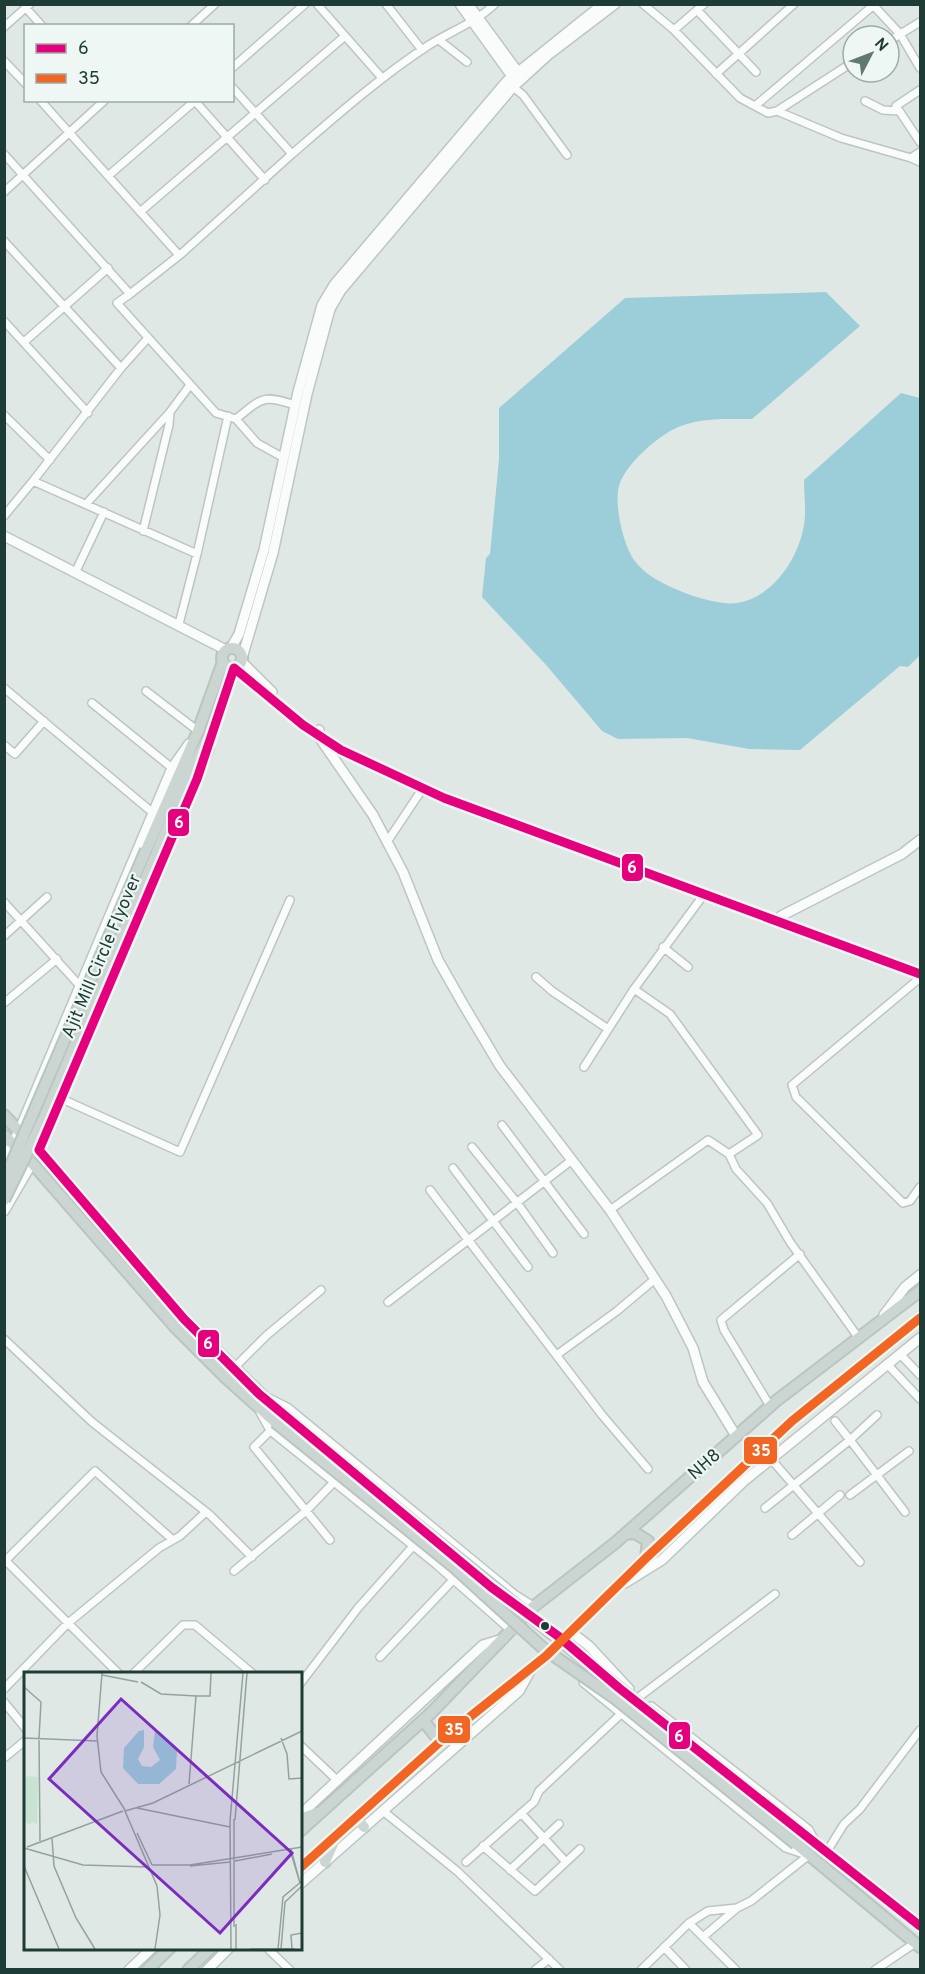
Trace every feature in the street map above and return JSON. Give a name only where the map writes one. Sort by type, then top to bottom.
[{"type":"main road","points":[[239,651],[239,663],[227,667],[226,654],[239,651]]},
{"type":"main road","name":"Ajit Mill Circle Flyover","points":[[4,1200],[45,1118],[151,853],[226,654]]},
{"type":"main road","name":"Ajit Mill Circle Flyover","points":[[4,1180],[151,853],[209,738],[239,663]]},
{"type":"main road","points":[[4,1115],[19,1131]]},
{"type":"main road","points":[[4,1135],[13,1144]]},
{"type":"main road","points":[[39,1150],[184,1319],[233,1369],[276,1422],[454,1567],[537,1643],[616,1699],[918,1945]]},
{"type":"main road","points":[[32,1163],[176,1327],[225,1377],[256,1397]]},
{"type":"main road","name":"NH8","points":[[302,1829],[423,1720],[533,1607],[625,1534],[770,1406],[921,1291]]},
{"type":"main road","name":"NH8","points":[[302,1866],[440,1742],[546,1656],[792,1421],[920,1318]]},
{"type":"main road","points":[[276,1422],[558,1636],[619,1689],[921,1926]]},
{"type":"main road","points":[[625,1534],[635,1533],[648,1541],[646,1558]]},
{"type":"main road","points":[[423,1720],[440,1742]]},
{"type":"main road","points":[[302,1817],[321,1813]]},
{"type":"main road","points":[[356,1818],[364,1827]]},
{"type":"main road","points":[[325,1862],[337,1835]]},
{"type":"main road","points":[[147,1970],[168,1950]]},
{"type":"main road","points":[[188,1970],[209,1950]]},
{"type":"street","points":[[193,24],[215,4]]},
{"type":"street","points":[[234,66],[305,4]]},
{"type":"street","points":[[317,4],[382,78]]},
{"type":"street","points":[[386,4],[422,50]]},
{"type":"street","points":[[460,4],[476,21],[517,79],[523,95],[567,155]]},
{"type":"street","points":[[468,4],[476,21]]},
{"type":"street","points":[[284,458],[257,443],[232,418],[216,413],[117,303],[179,255],[265,180],[291,154],[382,78],[422,50],[476,21],[495,4]]},
{"type":"street","points":[[226,654],[251,599],[295,405],[322,305],[334,285],[517,79],[603,4]]},
{"type":"street","points":[[615,4],[517,79],[342,290],[330,309],[307,394],[273,553],[239,663],[341,750],[423,788],[705,893],[921,968]]},
{"type":"street","points":[[643,4],[674,30],[740,98],[768,113],[777,111],[841,70]]},
{"type":"street","points":[[674,30],[704,4]]},
{"type":"street","points":[[716,74],[794,4]]},
{"type":"street","points":[[755,106],[875,5],[891,24]]},
{"type":"street","points":[[4,27],[28,6],[41,24]]},
{"type":"street","points":[[697,10],[756,72]]},
{"type":"street","points":[[901,33],[921,22]]},
{"type":"street","points":[[140,212],[345,36]]},
{"type":"street","points":[[901,36],[921,68]]},
{"type":"street","points":[[439,40],[467,62]]},
{"type":"street","points":[[4,61],[24,82]]},
{"type":"street","points":[[234,89],[291,154]]},
{"type":"street","points":[[921,90],[896,106],[921,142]]},
{"type":"street","points":[[865,101],[883,110],[900,111]]},
{"type":"street","points":[[42,102],[179,255]]},
{"type":"street","points":[[4,192],[24,177],[103,102]]},
{"type":"street","points":[[108,176],[194,102]]},
{"type":"street","points":[[196,102],[265,180]]},
{"type":"street","points":[[777,111],[841,138],[921,162]]},
{"type":"street","points":[[911,158],[921,152]]},
{"type":"street","points":[[4,154],[130,294]]},
{"type":"street","points":[[4,241],[121,368]]},
{"type":"street","points":[[24,342],[108,268]]},
{"type":"street","points":[[4,321],[88,413]]},
{"type":"street","points":[[4,516],[88,413],[121,368],[148,338]]},
{"type":"street","points":[[87,503],[170,412],[190,384]]},
{"type":"street","points":[[179,624],[232,418],[259,399],[272,397],[295,405]]},
{"type":"street","points":[[143,531],[169,425],[170,412]]},
{"type":"street","points":[[4,415],[50,460]]},
{"type":"street","points":[[33,481],[198,554]]},
{"type":"street","points":[[76,571],[104,512]]},
{"type":"street","points":[[4,536],[179,624],[226,654]]},
{"type":"street","points":[[4,542],[226,654]]},
{"type":"street","points":[[4,688],[153,813]]},
{"type":"street","points":[[4,1161],[19,1131],[172,768],[198,731],[146,691]]},
{"type":"street","points":[[92,703],[172,768]]},
{"type":"street","points":[[4,745],[15,754],[44,721]]},
{"type":"street","points":[[318,732],[374,815],[403,872],[438,960],[463,1004],[500,1066],[610,1210],[655,1279],[693,1348],[703,1382],[736,1436]]},
{"type":"street","points":[[318,732],[446,792],[780,919],[921,976],[792,1085],[796,1096],[903,1203],[910,1201],[921,1187]]},
{"type":"street","points":[[4,1210],[39,1150],[63,1099],[197,779],[209,748],[209,738]]},
{"type":"street","points":[[387,842],[423,788]]},
{"type":"street","points":[[780,919],[902,854],[921,840]]},
{"type":"street","points":[[584,1067],[663,946],[705,893]]},
{"type":"street","points":[[4,936],[47,897]]},
{"type":"street","points":[[63,1099],[180,1152],[290,900]]},
{"type":"street","points":[[4,902],[80,986]]},
{"type":"street","points":[[663,946],[688,967]]},
{"type":"street","points":[[4,1003],[57,959]]},
{"type":"street","points":[[536,976],[552,991],[608,1029]]},
{"type":"street","points":[[634,989],[670,1014],[758,1135],[729,1154]]},
{"type":"street","points":[[502,1125],[584,1234]]},
{"type":"street","points":[[19,1131],[39,1150]]},
{"type":"street","points":[[610,1210],[708,1140],[729,1154],[736,1169],[767,1203],[790,1242],[858,1337]]},
{"type":"street","points":[[13,1144],[32,1163]]},
{"type":"street","points":[[472,1147],[518,1204],[553,1253]]},
{"type":"street","points":[[388,1302],[518,1204],[572,1160]]},
{"type":"street","points":[[453,1168],[528,1267]]},
{"type":"street","points":[[430,1190],[558,1354],[602,1415],[648,1469]]},
{"type":"street","points":[[770,1406],[724,1330],[721,1320],[800,1254]]},
{"type":"street","points":[[879,1322],[905,1287],[921,1275]]},
{"type":"street","points":[[558,1354],[617,1311],[655,1279]]},
{"type":"street","points":[[233,1369],[258,1342],[321,1290]]},
{"type":"street","points":[[614,1590],[662,1560],[744,1481],[917,1341],[904,1331]]},
{"type":"street","points":[[4,1339],[92,1422],[206,1512],[252,1557]]},
{"type":"street","points":[[900,1354],[921,1375]]},
{"type":"street","points":[[887,1364],[921,1399]]},
{"type":"street","points":[[256,1397],[287,1408],[514,1595],[533,1607]]},
{"type":"street","points":[[765,1508],[792,1484],[850,1440],[877,1415]]},
{"type":"street","points":[[835,1421],[905,1512]]},
{"type":"street","points":[[330,1540],[254,1447],[276,1422],[335,1481],[414,1545],[512,1630]]},
{"type":"street","points":[[850,1495],[909,1451]]},
{"type":"street","points":[[771,1459],[860,1562]]},
{"type":"street","points":[[117,1672],[67,1624],[42,1593],[5,1561],[95,1471],[173,1540]]},
{"type":"street","points":[[234,1571],[306,1511],[335,1481]]},
{"type":"street","points":[[792,1535],[840,1495]]},
{"type":"street","points":[[4,1689],[67,1624],[206,1512]]},
{"type":"street","points":[[302,1681],[358,1608],[414,1545]]},
{"type":"street","points":[[380,1657],[454,1579]]},
{"type":"street","points":[[639,1697],[775,1594]]},
{"type":"street","points":[[135,1672],[183,1625],[195,1625],[251,1672]]},
{"type":"street","points":[[571,1632],[589,1646],[622,1684],[808,1830],[821,1849],[860,1809],[921,1730]]},
{"type":"street","points":[[302,1815],[483,1645],[503,1639]]},
{"type":"street","points":[[546,1656],[622,1713],[786,1847],[809,1855]]},
{"type":"street","points":[[302,1882],[519,1691],[533,1666]]},
{"type":"street","points":[[4,1702],[24,1727]]},
{"type":"street","points":[[466,1862],[534,1802],[539,1791],[622,1713]]},
{"type":"street","points":[[6,1755],[24,1742]]},
{"type":"street","points":[[302,1748],[338,1781]]},
{"type":"street","points":[[382,1811],[464,1877],[560,1970]]},
{"type":"street","points":[[521,1814],[566,1862]]},
{"type":"street","points":[[510,1870],[559,1824]]},
{"type":"street","points":[[483,1846],[535,1892],[580,1849]]},
{"type":"street","points":[[703,1937],[737,1908],[752,1901],[809,1855]]},
{"type":"street","points":[[641,1970],[689,1923],[708,1911],[737,1908]]},
{"type":"street","points":[[689,1923],[736,1970]]},
{"type":"street","points":[[875,1970],[918,1945]]},
{"type":"street","points":[[664,1947],[686,1970]]},
{"type":"street","points":[[129,1970],[150,1950]]},
{"type":"street","points":[[207,1970],[227,1950]]},
{"type":"street","points":[[269,1950],[290,1970]]},
{"type":"street","points":[[535,1970],[549,1959]]},
{"type":"water","points":[[826,292],[860,326],[752,419],[691,423],[672,430],[649,447],[627,470],[619,486],[618,503],[623,535],[630,553],[639,566],[666,585],[706,600],[737,603],[749,600],[761,594],[780,577],[795,554],[804,524],[804,480],[901,393],[920,398],[920,655],[908,667],[900,666],[800,750],[749,749],[687,738],[618,739],[602,731],[547,666],[482,597],[486,558],[490,554],[499,459],[499,408],[625,298]]},
{"type":"transit line","name":"6","points":[[920,974],[444,798],[341,750],[303,725],[234,668],[197,779],[39,1150],[184,1319],[259,1394],[491,1587],[558,1636],[619,1688],[920,1926]]},
{"type":"transit line","name":"35","points":[[302,1866],[451,1732],[546,1656],[792,1421],[920,1318]]}]
